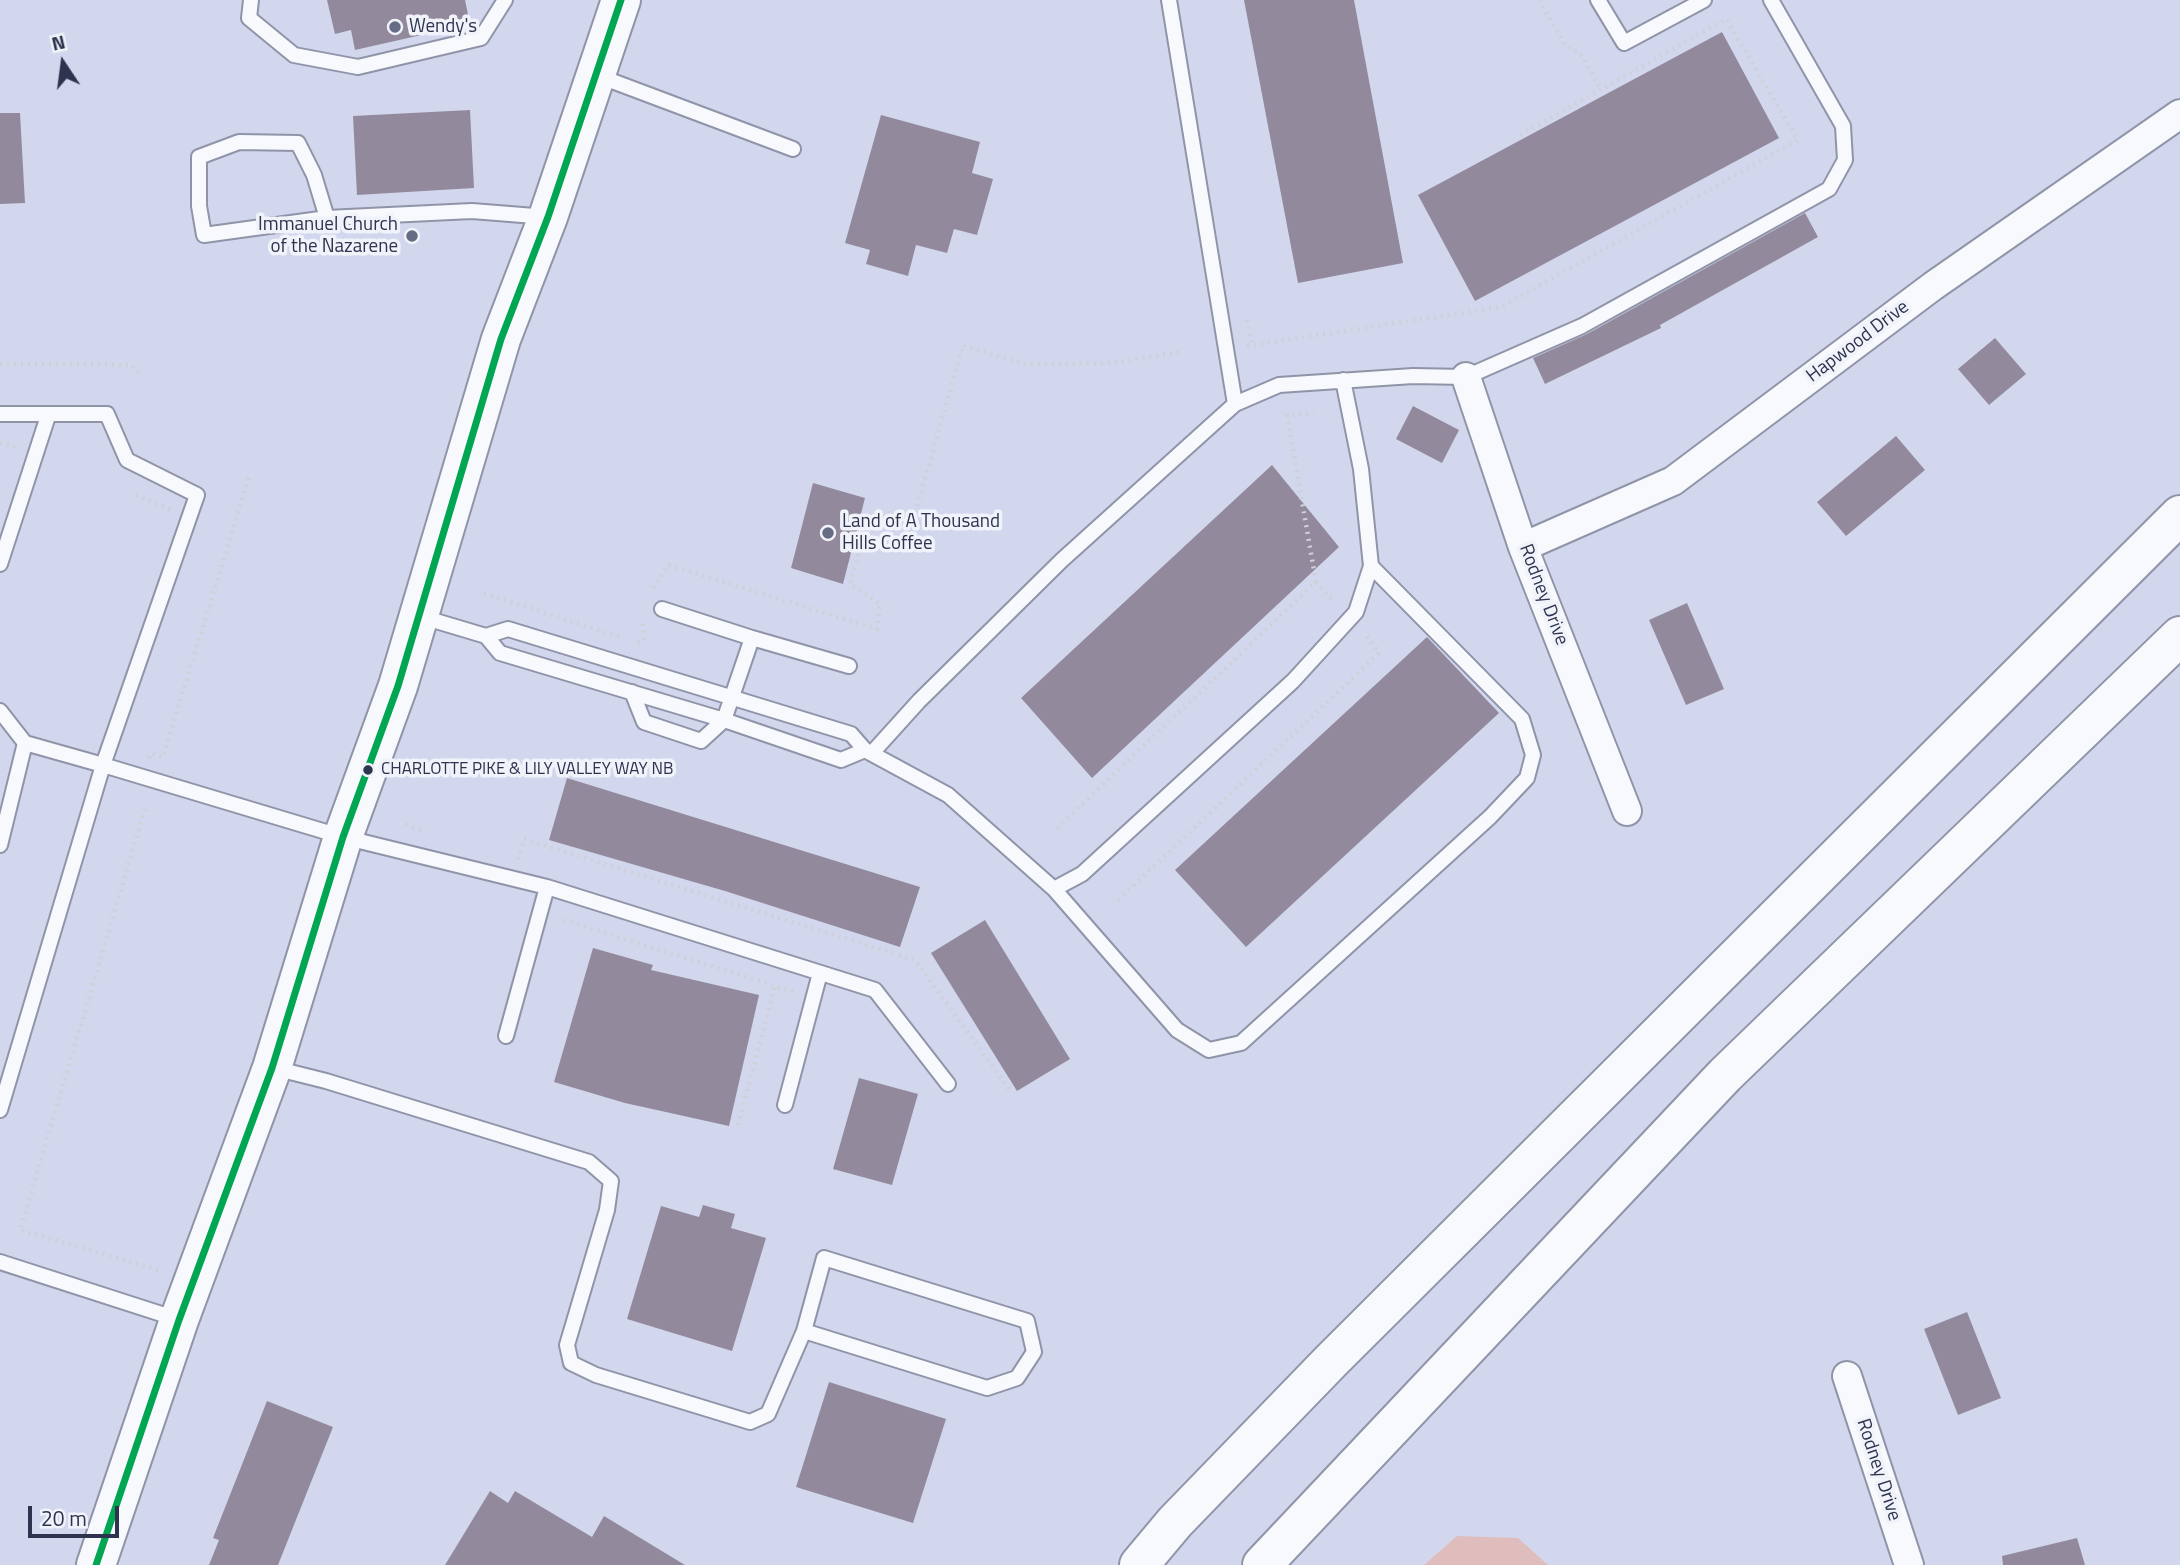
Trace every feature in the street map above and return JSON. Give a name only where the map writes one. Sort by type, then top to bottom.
[{"type":"main road","points":[[96,1565],[179,1320],[272,1068],[343,837],[398,685],[501,339],[548,217],[621,0]]},
{"type":"main road","points":[[1139,1565],[1175,1522],[1331,1361],[2180,515]]},
{"type":"main road","points":[[1262,1565],[1725,1075],[2180,636]]},
{"type":"street","name":"Hapwood Drive","points":[[1523,547],[1673,481],[1933,286],[2180,114]]},
{"type":"street","name":"Rodney Drive","points":[[1465,377],[1523,547],[1627,811]]},
{"type":"street","name":"Rodney Drive","points":[[1847,1376],[1909,1565]]},
{"type":"lane","points":[[251,0],[249,18],[294,55],[358,67],[481,38],[505,0]]},
{"type":"lane","points":[[1169,0],[1235,404]]},
{"type":"lane","points":[[1598,0],[1624,43],[1704,0]]},
{"type":"lane","points":[[419,616],[486,636],[500,653],[724,720],[841,760],[868,752],[1062,560],[1235,404],[1279,385],[1343,380],[1465,377],[1582,326],[1829,188],[1845,160],[1843,127],[1771,0]]},
{"type":"lane","points":[[595,75],[793,149]]},
{"type":"lane","points":[[327,218],[314,175],[298,143],[239,142],[200,157],[199,206],[204,235],[327,218],[472,211],[548,217]]},
{"type":"lane","points":[[1054,889],[1082,874],[1293,681],[1356,612],[1370,566],[1361,469],[1343,380]]},
{"type":"lane","points":[[0,414],[107,414],[127,460],[197,495],[103,765],[0,1110]]},
{"type":"lane","points":[[0,564],[48,416]]},
{"type":"lane","points":[[486,636],[508,629],[851,734],[868,752],[948,794],[1054,889],[1177,1030],[1209,1050],[1241,1043],[1490,817],[1527,778],[1534,755],[1522,719],[1370,566]]},
{"type":"lane","points":[[662,609],[849,666]]},
{"type":"lane","points":[[632,692],[644,722],[701,741],[724,720],[752,638]]},
{"type":"lane","points":[[0,711],[25,743],[343,837],[547,887],[875,990],[948,1084]]},
{"type":"lane","points":[[0,845],[25,743]]},
{"type":"lane","points":[[506,1037],[547,887]]},
{"type":"lane","points":[[785,1105],[820,973]]},
{"type":"lane","points":[[272,1068],[589,1162],[611,1181],[607,1210],[566,1345],[571,1363],[596,1375],[750,1422],[768,1414],[804,1331],[824,1258],[1027,1321],[1034,1352],[1017,1378],[987,1388],[804,1331]]},
{"type":"lane","points":[[0,1262],[179,1320]]},
{"type":"path","points":[[1539,0],[1564,43],[1583,57],[1601,90]]},
{"type":"path","points":[[1236,347],[1501,307],[1798,140],[1726,19],[1517,137]]},
{"type":"path","points":[[650,592],[669,565],[877,629],[880,604],[850,584],[870,513],[915,514],[963,345],[1024,364],[1111,362],[1181,352]]},
{"type":"path","points":[[0,363],[131,365],[142,375]]},
{"type":"path","points":[[1314,413],[1287,415],[1316,582],[1337,606]]},
{"type":"path","points":[[0,443],[19,449]]},
{"type":"path","points":[[147,765],[151,753],[163,757],[249,477]]},
{"type":"path","points":[[136,495],[175,512]]},
{"type":"path","points":[[1057,828],[1316,582]]},
{"type":"path","points":[[484,593],[641,644],[644,640],[641,621],[644,611]]},
{"type":"path","points":[[1118,901],[1379,653],[1361,629]]},
{"type":"path","points":[[145,809],[20,1230],[165,1272]]},
{"type":"path","points":[[564,920],[799,993]]},
{"type":"path","points":[[738,1125],[775,986]]},
{"type":"shaded area","points":[[1457,1536],[1518,1538],[1548,1565],[1424,1565]]},
{"type":"building","name":"Wendy's","points":[[327,0],[465,0],[470,24],[355,50],[351,30],[335,34]]},
{"type":"building","points":[[1244,0],[1354,0],[1403,263],[1298,283]]},
{"type":"building","points":[[1722,32],[1779,138],[1475,301],[1418,195]]},
{"type":"building","points":[[470,110],[474,188],[357,195],[353,116]]},
{"type":"building","points":[[0,113],[20,113],[25,203],[0,204]]},
{"type":"building","points":[[881,115],[980,142],[972,173],[993,179],[977,235],[954,229],[947,253],[916,245],[908,276],[866,264],[870,250],[845,243]]},
{"type":"building","points":[[1805,213],[1818,237],[1660,325],[1661,328],[1545,384],[1533,358],[1587,334]]},
{"type":"building","points":[[1995,338],[2026,374],[1989,405],[1958,369]]},
{"type":"building","points":[[1413,406],[1459,430],[1442,463],[1396,439]]},
{"type":"building","points":[[1896,436],[1925,470],[1846,536],[1817,502]]},
{"type":"building","points":[[1272,465],[1339,547],[1092,778],[1021,698]]},
{"type":"building","name":"Land of A Thousand Hills Coffee","points":[[813,483],[865,498],[843,584],[791,568]]},
{"type":"building","points":[[1687,603],[1724,689],[1686,705],[1649,620]]},
{"type":"building","points":[[1427,637],[1499,713],[1246,947],[1175,870]]},
{"type":"building","points":[[567,778],[920,887],[900,947],[725,891],[549,840]]},
{"type":"building","points":[[985,920],[1070,1059],[1017,1091],[931,953]]},
{"type":"building","points":[[593,948],[653,965],[651,970],[759,995],[729,1126],[625,1103],[554,1082]]},
{"type":"building","points":[[859,1078],[918,1094],[892,1185],[833,1169]]},
{"type":"building","points":[[703,1205],[735,1214],[731,1228],[766,1238],[732,1351],[627,1319],[661,1206],[699,1217]]},
{"type":"building","points":[[1967,1312],[2001,1398],[1958,1415],[1924,1329]]},
{"type":"building","points":[[829,1382],[946,1419],[913,1523],[796,1487]]},
{"type":"building","points":[[267,1401],[333,1427],[278,1565],[209,1565],[219,1540],[213,1538]]},
{"type":"building","points":[[490,1491],[508,1503],[515,1491],[592,1537],[604,1516],[685,1565],[445,1565]]},
{"type":"building","points":[[2077,1538],[2085,1565],[2003,1565],[2002,1556]]},
{"type":"transit line","points":[[96,1565],[179,1320],[272,1068],[343,837],[398,686],[501,339],[548,217],[621,0]]},
{"type":"place","name":"Wendy's","points":[[395,27]]},
{"type":"place","name":"Immanuel Church of the Nazarene","points":[[412,236]]},
{"type":"place","name":"Land of A Thousand Hills Coffee","points":[[828,533]]},
{"type":"place","name":"CHARLOTTE PIKE & LILY VALLEY WAY NB","points":[[368,770]]}]
